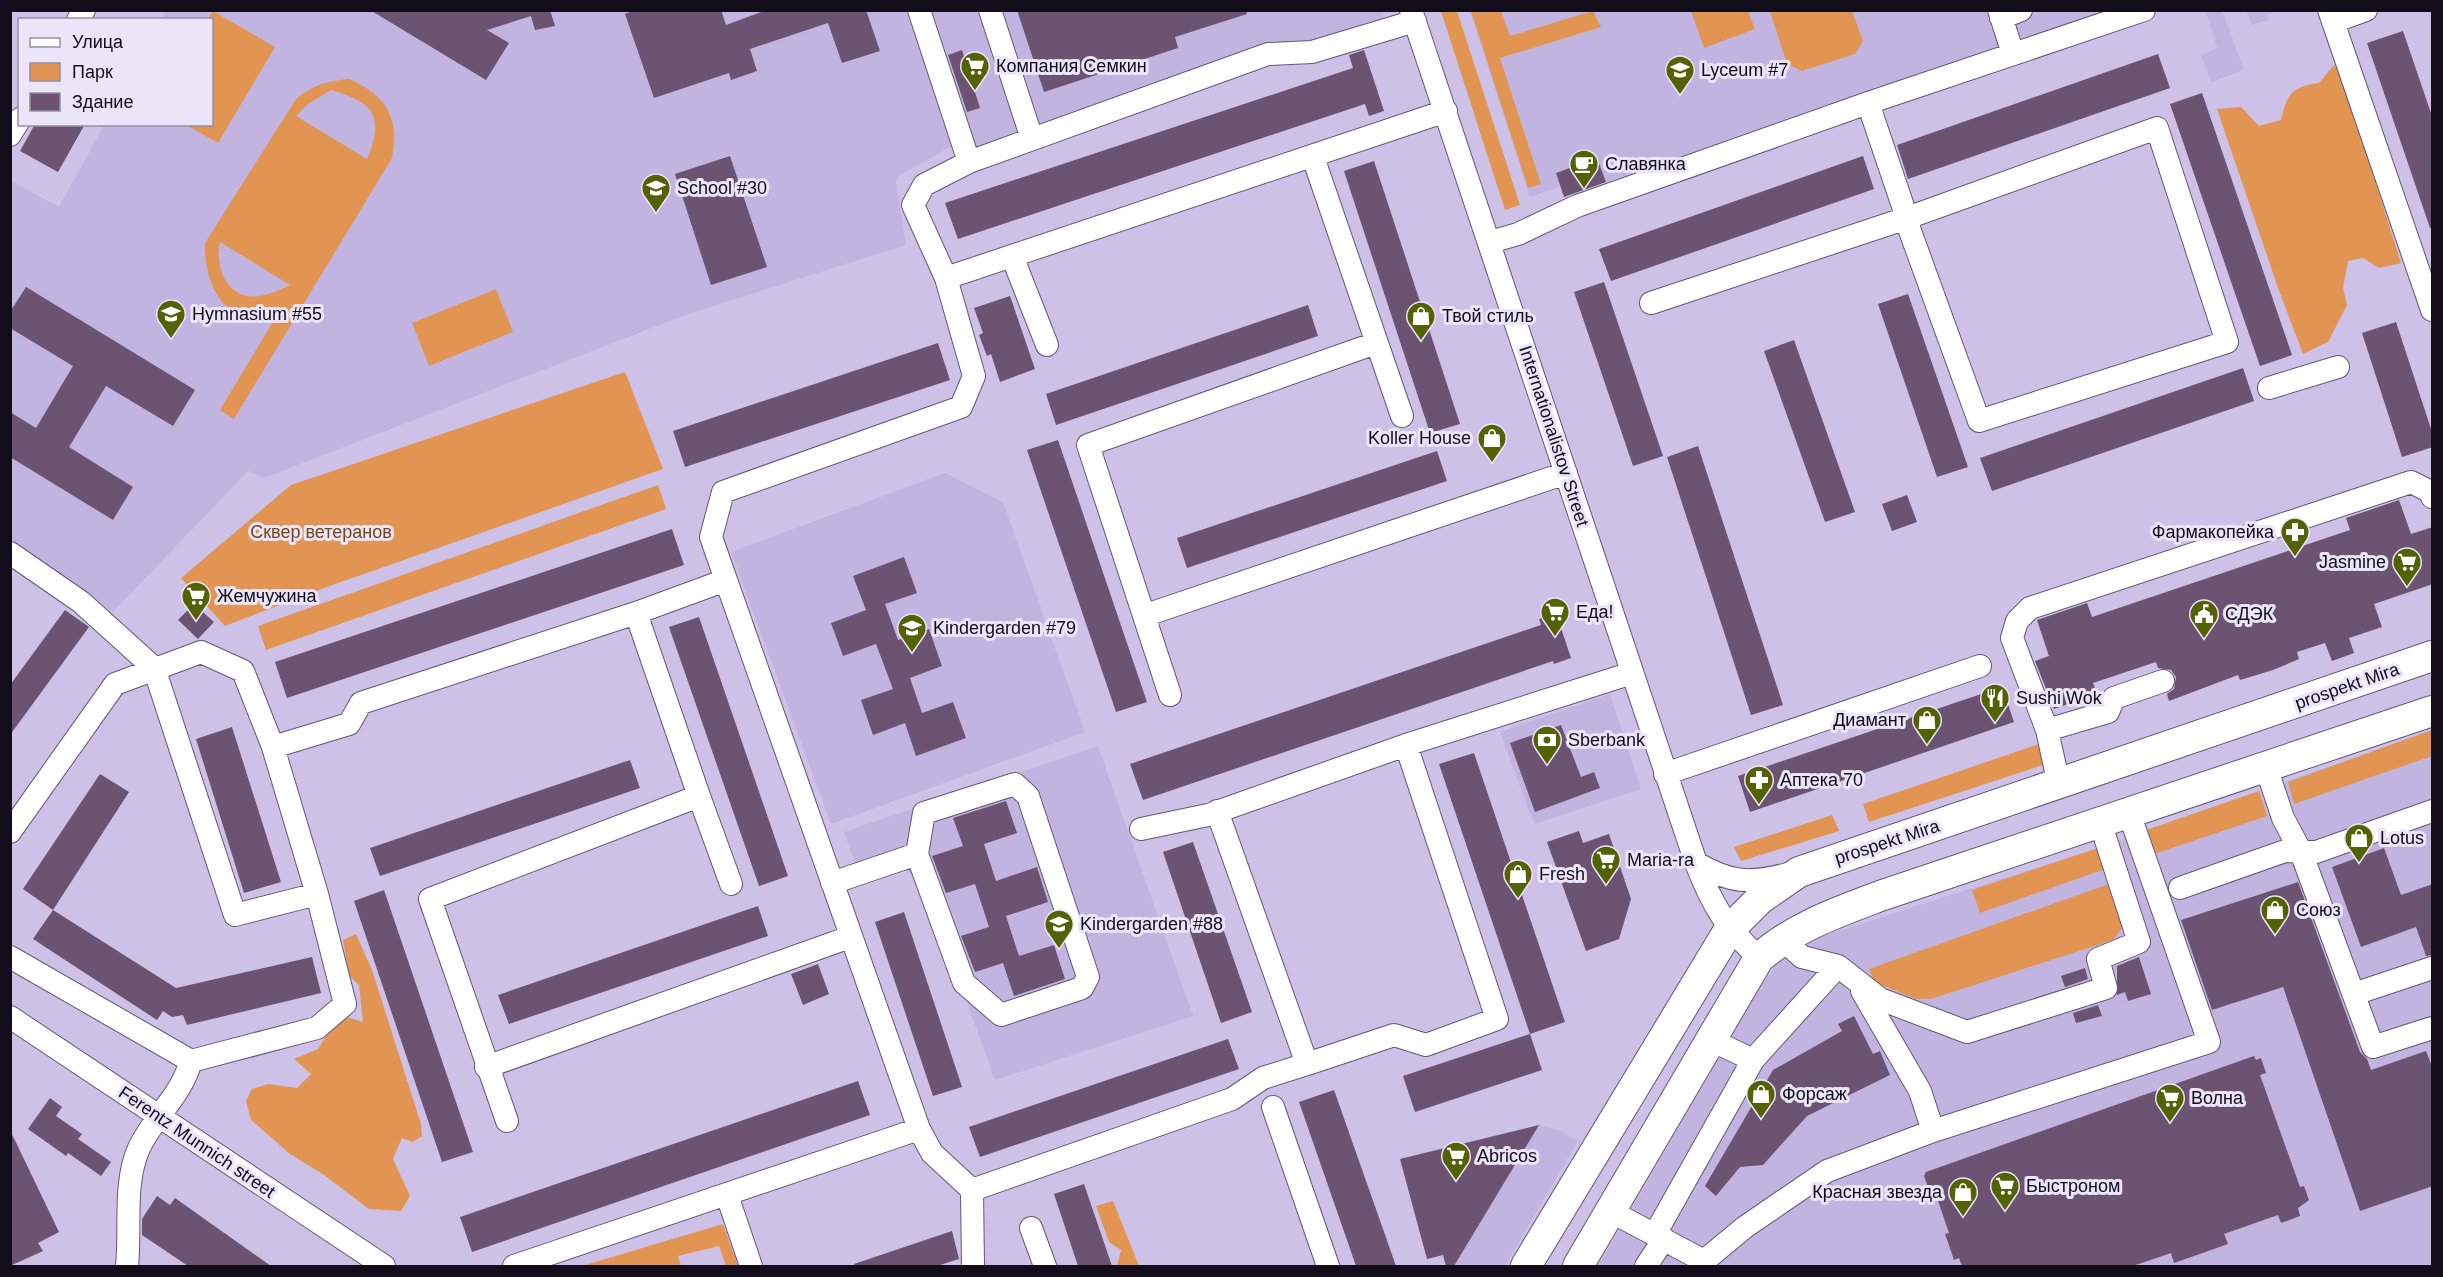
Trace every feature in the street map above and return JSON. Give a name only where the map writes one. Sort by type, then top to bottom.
[{"type":"main road","name":"prospekt Mira","points":[[1526,1266],[1729,930],[1760,899],[1798,872],[2433,656]]},
{"type":"main road","points":[[1544,1236],[1580,1262],[1759,958],[1782,939],[1812,922],[1883,895],[2433,711]]},
{"type":"main road","points":[[2059,785],[2087,827]]},
{"type":"street","points":[[919,10],[969,162]]},
{"type":"street","points":[[990,10],[1032,139]]},
{"type":"street","points":[[1490,242],[1518,234],[1577,206],[1868,103],[2144,10]]},
{"type":"street","points":[[2366,10],[2331,16],[2433,310]]},
{"type":"street","points":[[2007,13],[2013,54]]},
{"type":"street","points":[[973,1266],[972,1190],[932,1153],[919,1129],[711,537],[723,492],[961,407],[974,376],[946,278],[913,205],[924,185],[969,162],[1268,54],[1312,52],[1413,16]]},
{"type":"street","name":"Internationalistov Street","points":[[1413,16],[1665,774],[1708,896],[1729,930],[1759,958]]},
{"type":"street","points":[[1651,303],[1907,218],[2157,128],[2227,342],[1979,421],[1907,218],[1868,103]]},
{"type":"street","points":[[946,278],[1446,111]]},
{"type":"street","points":[[10,135],[18,122]]},
{"type":"street","points":[[1313,157],[1401,416]]},
{"type":"street","points":[[1012,256],[1047,345]]},
{"type":"street","points":[[1170,695],[1146,615],[1088,445],[1376,344]]},
{"type":"street","points":[[2269,388],[2338,367]]},
{"type":"street","points":[[1146,615],[1566,472]]},
{"type":"street","points":[[2059,785],[2047,730],[2012,638],[2017,621],[2030,608],[2411,482],[2429,491],[2433,497]]},
{"type":"street","points":[[11,554],[81,602],[154,668],[235,915],[317,894]]},
{"type":"street","points":[[273,747],[349,724],[361,703],[636,613],[726,580]]},
{"type":"street","points":[[636,613],[731,884]]},
{"type":"street","points":[[10,957],[191,1061],[317,1028],[345,1004],[317,894],[273,747],[243,671],[201,652],[115,684],[15,818]]},
{"type":"street","points":[[1665,774],[1980,666]]},
{"type":"street","points":[[1141,829],[1217,812],[1406,745],[1632,673]]},
{"type":"street","points":[[2047,730],[2108,712],[2114,698],[2163,681]]},
{"type":"street","points":[[972,1190],[1232,1099],[1263,1078],[1394,1035],[1426,1045],[1497,1019],[1406,745]]},
{"type":"street","points":[[2266,767],[2283,818],[2301,852],[2373,1047],[2433,1028]]},
{"type":"street","points":[[1015,784],[1028,796],[1088,977],[1082,988],[1001,1015],[964,982],[917,854],[924,813],[1015,784]]},
{"type":"street","points":[[507,1121],[486,1067],[430,898],[699,796]]},
{"type":"street","points":[[2180,888],[2285,851],[2316,852],[2433,811]]},
{"type":"street","points":[[1217,812],[1307,1064]]},
{"type":"street","points":[[1610,1211],[1704,1261],[1745,1227],[1827,1171],[1933,1131],[2209,1041],[2129,813]]},
{"type":"street","points":[[1782,939],[1802,957],[1838,966],[1880,999],[1967,1032],[2106,988],[2098,959],[2139,942],[2087,827]]},
{"type":"street","points":[[832,883],[917,854]]},
{"type":"street","points":[[1696,863],[1718,876],[1742,882],[1765,880],[1798,872]]},
{"type":"street","points":[[486,1067],[850,937]]},
{"type":"street","points":[[1838,966],[1867,996],[1920,1090],[1933,1131]]},
{"type":"street","points":[[1646,1266],[1659,1237],[1753,1060],[1838,966]]},
{"type":"street","points":[[2354,994],[2433,968]]},
{"type":"street","name":"Ferentz Munnich street","points":[[10,1017],[384,1266]]},
{"type":"street","points":[[1711,1040],[1753,1060]]},
{"type":"street","points":[[128,1266],[130,1180],[140,1148],[185,1082],[191,1061]]},
{"type":"street","points":[[1273,1107],[1328,1266]]},
{"type":"street","points":[[514,1266],[919,1129]]},
{"type":"street","points":[[727,1195],[751,1266]]},
{"type":"street","points":[[1031,1228],[1045,1266]]},
{"type":"shaded area","points":[[1382,10],[1385,20],[965,175],[955,144],[899,176],[896,182],[906,245],[688,314],[264,478],[248,471],[113,612],[11,543],[11,181],[59,207],[103,126],[213,126],[213,18],[162,18],[166,11]]},
{"type":"shaded area","points":[[2247,10],[2279,11],[2268,14],[2269,20],[2251,25]]},
{"type":"shaded area","name":"Lyceum #7","points":[[1470,11],[2109,11],[1606,182],[1597,158],[1556,173],[1561,186],[1530,197]]},
{"type":"shaded area","points":[[2206,11],[2222,11],[2244,70],[2211,82],[2201,55],[2217,48]]},
{"type":"shaded area","name":"Kindergarden #79","points":[[945,473],[1003,502],[1085,732],[831,824],[731,552]]},
{"type":"shaded area","points":[[1610,694],[1641,789],[1534,824],[1500,732]]},
{"type":"shaded area","points":[[2432,730],[2432,1266],[1598,1266],[1755,996],[1780,959],[1825,935],[2098,848]]},
{"type":"shaded area","name":"Kindergarden #88","points":[[1098,746],[1193,1016],[995,1080],[924,884],[903,868],[862,882],[844,832]]},
{"type":"shaded area","points":[[1539,1125],[1562,1131],[1578,1141],[1505,1266],[1446,1266],[1443,1255],[1427,1259],[1400,1159]]},
{"type":"green space","points":[[213,11],[275,47],[218,143],[188,126],[213,126],[213,18],[209,18]]},
{"type":"green space","points":[[1441,11],[1457,11],[1520,205],[1505,210]]},
{"type":"green space","points":[[1471,11],[1501,11],[1510,36],[1593,11],[1601,27],[1500,58],[1541,184],[1528,188]]},
{"type":"green space","points":[[1691,11],[1748,11],[1755,29],[1704,48]]},
{"type":"green space","points":[[1770,11],[1852,11],[1863,41],[1855,54],[1802,71],[1787,64]]},
{"type":"green space","points":[[2334,65],[2342,76],[2401,263],[2379,268],[2363,258],[2348,261],[2343,288],[2347,305],[2328,342],[2303,354],[2217,109],[2241,107],[2259,126],[2281,120],[2288,98],[2292,93],[2302,87],[2319,83]]},
{"type":"green space","points":[[349,79],[372,92],[387,110],[394,131],[392,158],[234,419],[220,410],[277,315],[257,318],[241,315],[222,301],[210,280],[205,243],[296,99],[314,87]],"holes":[[[331,90],[357,100],[372,113],[375,132],[367,159],[296,116],[308,104]],[[220,242],[290,285],[263,295],[248,296],[239,293],[231,288],[222,271],[219,262]]]},
{"type":"green space","points":[[496,289],[513,332],[429,366],[412,323]]},
{"type":"green space","name":"Сквер ветеранов","points":[[625,372],[663,469],[324,588],[225,626],[181,578],[291,485]]},
{"type":"green space","points":[[658,485],[666,509],[266,650],[258,626]]},
{"type":"green space","points":[[2432,730],[2432,756],[2294,804],[2288,782]]},
{"type":"green space","points":[[2039,744],[2046,764],[1869,822],[1863,804]]},
{"type":"green space","points":[[2259,791],[2267,816],[2154,854],[2146,830]]},
{"type":"green space","points":[[1832,815],[1839,831],[1741,861],[1734,847]]},
{"type":"green space","points":[[2098,848],[2105,869],[1980,913],[1972,890]]},
{"type":"green space","points":[[2106,885],[2116,891],[2126,923],[2113,940],[1931,999],[1916,999],[1874,982],[1869,969]]},
{"type":"green space","points":[[356,934],[372,970],[421,1124],[422,1136],[413,1142],[402,1138],[393,1159],[410,1196],[401,1211],[369,1209],[324,1175],[290,1154],[251,1120],[246,1101],[252,1089],[268,1084],[297,1088],[311,1074],[294,1059],[318,1049],[332,1027],[344,1016],[363,1022],[359,985],[349,976],[343,940]]},
{"type":"green space","points":[[1113,1201],[1139,1266],[1117,1266],[1121,1250],[1109,1242],[1096,1206]]},
{"type":"green space","points":[[723,1224],[738,1266],[726,1266],[719,1246],[678,1256],[681,1266],[582,1266]]},
{"type":"building","points":[[370,10],[550,10],[555,26],[535,30],[531,16],[487,30],[509,43],[486,80]]},
{"type":"building","points":[[635,10],[721,10],[726,25],[767,10],[866,10],[880,51],[842,63],[828,23],[750,49],[757,71],[731,80],[729,73],[654,98],[625,14]]},
{"type":"building","points":[[1017,10],[1246,10],[1247,14],[1175,37],[1178,48],[1044,92]]},
{"type":"building","points":[[2403,31],[2433,119],[2433,228],[2430,228],[2367,43]]},
{"type":"building","points":[[962,50],[980,108],[967,112],[948,55]]},
{"type":"building","points":[[1364,50],[1384,111],[1369,116],[1365,104],[958,239],[945,203],[1353,68],[1349,55]]},
{"type":"building","points":[[2158,54],[2170,88],[1908,179],[1897,145]]},
{"type":"building","points":[[2202,93],[2292,355],[2260,366],[2170,104]]},
{"type":"building","points":[[34,126],[84,126],[58,172],[20,151]]},
{"type":"building","points":[[730,156],[767,267],[711,285],[675,174]]},
{"type":"building","points":[[1863,156],[1874,189],[1611,281],[1599,249]]},
{"type":"building","points":[[1597,158],[1606,182],[1564,197],[1556,173]]},
{"type":"building","points":[[1374,161],[1460,424],[1430,433],[1344,171]]},
{"type":"building","points":[[1604,282],[1663,456],[1633,466],[1574,292]]},
{"type":"building","points":[[26,287],[195,390],[173,426],[106,386],[69,447],[133,487],[113,520],[10,457],[10,412],[36,428],[73,366],[10,328],[10,312]]},
{"type":"building","points":[[1908,294],[1968,467],[1937,477],[1878,304]]},
{"type":"building","points":[[1010,296],[1035,369],[1000,382],[991,354],[987,356],[979,335],[983,333],[974,308]]},
{"type":"building","points":[[1308,305],[1318,336],[1056,425],[1046,394]]},
{"type":"building","points":[[2396,322],[2433,435],[2433,447],[2402,457],[2362,333]]},
{"type":"building","points":[[1794,340],[1855,512],[1825,522],[1764,351]]},
{"type":"building","points":[[938,343],[950,380],[685,467],[673,431]]},
{"type":"building","points":[[2243,368],[2254,401],[1992,491],[1980,458]]},
{"type":"building","points":[[1058,440],[1147,702],[1116,712],[1027,450]]},
{"type":"building","points":[[1698,446],[1783,705],[1751,715],[1667,457]]},
{"type":"building","points":[[1437,451],[1447,481],[1187,568],[1177,538]]},
{"type":"building","points":[[1907,495],[1917,522],[1892,531],[1882,504]]},
{"type":"building","points":[[2399,500],[2411,534],[2433,527],[2433,584],[2374,604],[2382,627],[2349,638],[2354,653],[2332,661],[2325,643],[2297,652],[2299,659],[2273,670],[2240,680],[2238,675],[2169,701],[2167,694],[2174,689],[2176,677],[2171,670],[2158,668],[2156,662],[2093,683],[2097,694],[2054,709],[2035,661],[2049,656],[2037,620],[2087,603],[2092,617],[2350,530],[2346,518]]},
{"type":"building","points":[[672,529],[684,565],[287,698],[275,662]]},
{"type":"building","points":[[904,557],[917,593],[885,604],[898,640],[929,629],[942,666],[910,678],[922,713],[953,702],[966,738],[916,756],[905,723],[873,735],[861,700],[893,689],[876,644],[843,656],[831,623],[866,610],[853,576]]},
{"type":"building","name":"Жемчужина","points":[[194,604],[214,622],[198,639],[178,620]]},
{"type":"building","points":[[65,610],[89,627],[10,735],[10,685]]},
{"type":"building","points":[[1556,613],[1571,658],[1554,664],[1553,661],[1143,800],[1130,764],[1541,625],[1539,619]]},
{"type":"building","points":[[699,617],[788,876],[759,886],[669,627]]},
{"type":"building","points":[[2002,687],[2014,722],[1750,812],[1738,776]]},
{"type":"building","points":[[1561,725],[1581,777],[1594,772],[1600,788],[1535,812],[1510,743]]},
{"type":"building","points":[[232,727],[281,882],[244,893],[196,739]]},
{"type":"building","points":[[1474,753],[1565,1022],[1530,1034],[1439,764]]},
{"type":"building","points":[[630,760],[640,788],[380,876],[370,848]]},
{"type":"building","points":[[100,774],[129,792],[53,910],[23,889]]},
{"type":"building","points":[[1006,801],[1017,833],[984,844],[996,881],[1037,867],[1048,902],[1006,916],[1019,956],[1054,945],[1065,979],[1014,996],[1003,963],[975,972],[961,936],[989,927],[975,884],[946,893],[932,856],[963,846],[953,818]]},
{"type":"building","points":[[1579,831],[1583,843],[1609,834],[1631,899],[1619,939],[1586,951],[1547,842]]},
{"type":"building","points":[[1193,842],[1252,1012],[1221,1023],[1163,852]]},
{"type":"building","points":[[2384,848],[2401,895],[2433,884],[2433,955],[2426,956],[2416,927],[2361,947],[2332,867]]},
{"type":"building","points":[[2298,882],[2360,1052],[2367,1059],[2371,1070],[2426,1051],[2433,1069],[2433,1186],[2360,1211],[2283,987],[2212,1010],[2181,920]]},
{"type":"building","points":[[384,890],[473,1152],[442,1162],[354,901]]},
{"type":"building","points":[[758,906],[768,936],[509,1024],[498,995]]},
{"type":"building","points":[[53,910],[176,988],[312,957],[321,993],[187,1025],[183,1015],[172,1017],[163,1011],[157,1020],[33,939]]},
{"type":"building","points":[[904,912],[962,1087],[933,1096],[875,922]]},
{"type":"building","points":[[2139,957],[2151,994],[2128,1001],[2125,992],[2117,995],[2117,966]]},
{"type":"building","points":[[818,964],[829,994],[803,1005],[791,974]]},
{"type":"building","points":[[2085,968],[2088,979],[2065,987],[2061,976]]},
{"type":"building","points":[[2098,1005],[2102,1016],[2076,1023],[2073,1013]]},
{"type":"building","points":[[1854,1016],[1873,1054],[1880,1051],[1890,1075],[1807,1116],[1763,1165],[1740,1167],[1716,1196],[1705,1186],[1773,1070],[1842,1031],[1838,1024]]},
{"type":"building","points":[[1530,1034],[1542,1070],[1415,1112],[1403,1076]]},
{"type":"building","points":[[1228,1039],[1239,1069],[980,1157],[969,1127]]},
{"type":"building","name":"Волна","points":[[2254,1056],[2256,1060],[2261,1058],[2266,1073],[2260,1075],[2300,1187],[2304,1186],[2309,1200],[2298,1208],[2300,1216],[2281,1223],[2278,1215],[2224,1234],[2228,1244],[2174,1263],[2171,1253],[2133,1266],[1962,1266],[1959,1258],[1954,1260],[1945,1234],[1949,1233],[1934,1189],[1929,1190],[1924,1176],[1926,1172]]},
{"type":"building","points":[[858,1081],[870,1115],[472,1252],[460,1217]]},
{"type":"building","points":[[1334,1090],[1396,1266],[1356,1266],[1299,1102]]},
{"type":"building","points":[[50,1098],[62,1107],[56,1116],[82,1134],[78,1139],[111,1162],[101,1176],[68,1153],[66,1156],[28,1129]]},
{"type":"building","name":"Abricos","points":[[1539,1125],[1454,1266],[1446,1266],[1443,1255],[1427,1259],[1400,1159]]},
{"type":"building","points":[[10,1130],[59,1232],[38,1243],[43,1251],[10,1266]]},
{"type":"building","points":[[1084,1184],[1112,1266],[1078,1266],[1054,1194]]},
{"type":"building","points":[[157,1196],[170,1205],[175,1198],[271,1266],[188,1266],[142,1235],[142,1219]]},
{"type":"building","points":[[952,1231],[959,1259],[937,1266],[854,1266],[854,1264]]},
{"type":"place","name":"Компания Семкин","points":[[975,92]]},
{"type":"place","name":"Lyceum #7","points":[[1680,96]]},
{"type":"place","name":"Славянка","points":[[1584,190]]},
{"type":"place","name":"School #30","points":[[656,214]]},
{"type":"place","name":"Hymnasium #55","points":[[171,340]]},
{"type":"place","name":"Твой стиль","points":[[1421,342]]},
{"type":"place","name":"Koller House","points":[[1492,464]]},
{"type":"place","name":"Фармакопейка","points":[[2295,558]]},
{"type":"place","name":"Jasmine","points":[[2407,588]]},
{"type":"place","name":"Жемчужина","points":[[196,622]]},
{"type":"place","name":"Еда!","points":[[1555,638]]},
{"type":"place","name":"СДЭК","points":[[2204,640]]},
{"type":"place","name":"Kindergarden #79","points":[[912,654]]},
{"type":"place","name":"Sushi Wok","points":[[1995,724]]},
{"type":"place","name":"Диамант","points":[[1927,746]]},
{"type":"place","name":"Sberbank","points":[[1547,766]]},
{"type":"place","name":"Аптека 70","points":[[1759,806]]},
{"type":"place","name":"Lotus","points":[[2359,864]]},
{"type":"place","name":"Maria-ra","points":[[1606,886]]},
{"type":"place","name":"Fresh","points":[[1518,900]]},
{"type":"place","name":"Союз","points":[[2275,936]]},
{"type":"place","name":"Kindergarden #88","points":[[1059,950]]},
{"type":"place","name":"Форсаж","points":[[1761,1120]]},
{"type":"place","name":"Волна","points":[[2170,1124]]},
{"type":"place","name":"Abricos","points":[[1456,1182]]},
{"type":"place","name":"Быстроном","points":[[2005,1212]]},
{"type":"place","name":"Красная звезда","points":[[1963,1218]]}]
